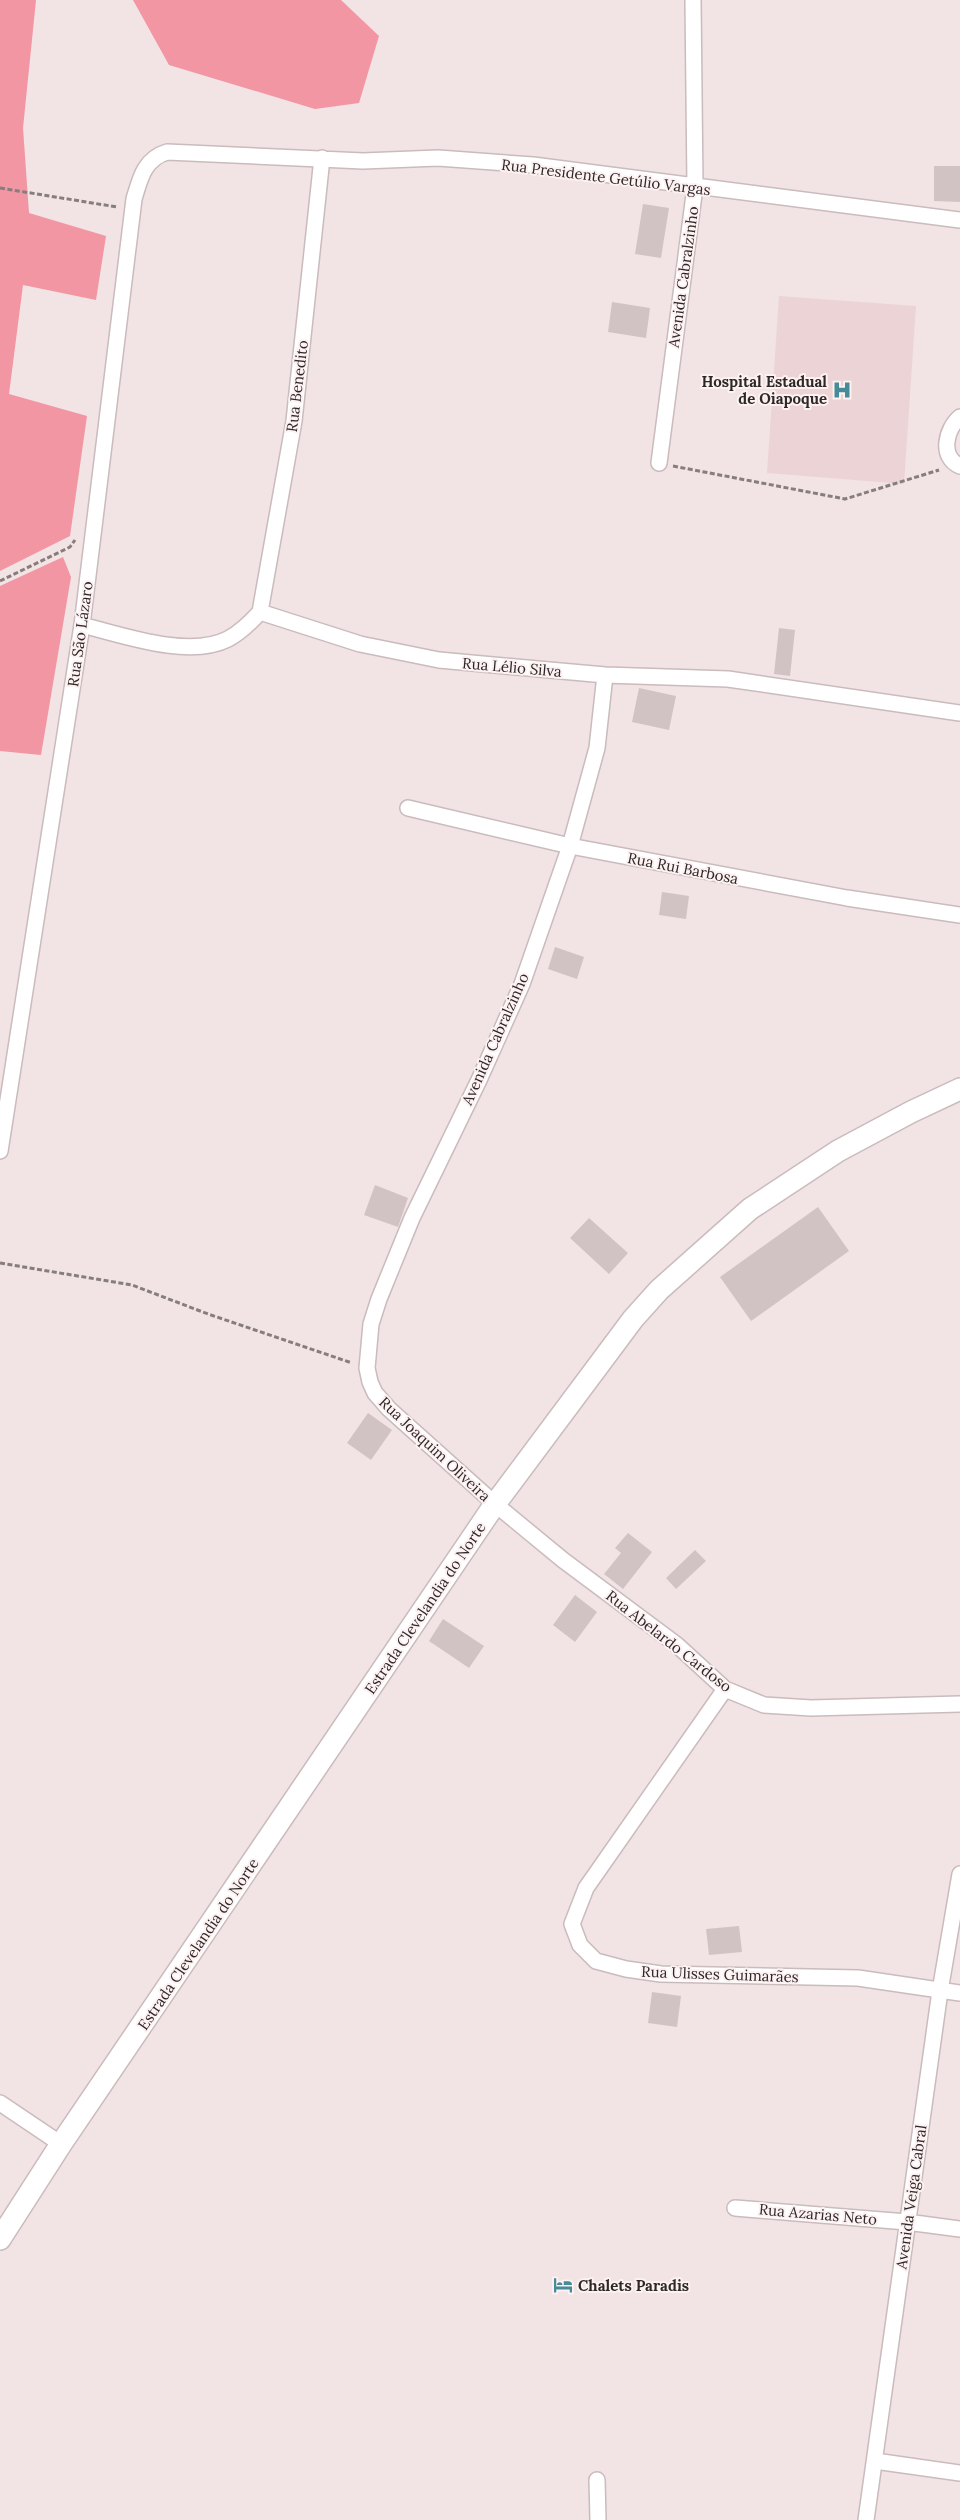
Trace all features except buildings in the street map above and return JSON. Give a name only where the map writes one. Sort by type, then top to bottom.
[{"type":"street","name":"Avenida Cabralzinho","points":[[658,463],[695,187],[693,0]]},
{"type":"street","name":"Rua São Lázaro","points":[[0,1151],[82,625],[133,210],[139,182],[150,160],[167,152],[190,154]]},
{"type":"street","name":"Rua Presidente Getúlio Vargas","points":[[190,154],[363,161],[438,158],[533,165],[960,220]]},
{"type":"street","name":"Rua Benedito","points":[[260,612],[294,420],[322,158]]},
{"type":"street","points":[[958,465],[948,455],[946,446],[950,430],[960,417]]},
{"type":"street","points":[[82,625],[158,643],[202,646],[229,639],[245,628],[260,612]]},
{"type":"street","name":"Rua Lélio Silva","points":[[260,612],[386,651],[439,660],[605,675],[728,679],[960,713]]},
{"type":"street","name":"Avenida Cabralzinho","points":[[375,1393],[367,1368],[371,1324],[379,1298],[412,1218],[479,1080],[522,984],[570,846],[597,748],[605,675]]},
{"type":"street","name":"Rua Rui Barbosa","points":[[408,808],[570,846],[847,898],[960,915]]},
{"type":"street","name":"Estrada Clevelandia do Norte","points":[[0,2238],[495,1504],[633,1319],[659,1290],[750,1209],[838,1151],[911,1112],[960,1089]]},
{"type":"street","name":"Rua Joaquim Oliveira","points":[[375,1393],[405,1424],[495,1504]]},
{"type":"street","name":"Rua Abelardo Cardoso","points":[[495,1504],[563,1560],[678,1645],[725,1689],[764,1705],[812,1708],[960,1704]]},
{"type":"street","name":"Rua Ulisses Guimarães","points":[[725,1689],[586,1888],[572,1924],[580,1945],[596,1961],[626,1970],[671,1974],[858,1978],[940,1991],[960,1992]]},
{"type":"street","name":"Avenida Veiga Cabral","points":[[866,2520],[940,1991],[960,1874]]},
{"type":"street","points":[[0,2103],[62,2144]]},
{"type":"street","name":"Rua Azarias Neto","points":[[734,2208],[908,2222],[960,2229]]},
{"type":"street","points":[[875,2461],[960,2473]]},
{"type":"street","points":[[597,2480],[598,2520]]},
{"type":"path","points":[[0,188],[133,210]]},
{"type":"path","points":[[658,463],[845,499],[958,465]]},
{"type":"path","points":[[0,581],[70,547],[94,516]]},
{"type":"path","points":[[0,1263],[132,1284],[208,1314],[367,1368]]},
{"type":"shaded area","points":[[0,0],[36,0],[23,128],[29,213],[106,236],[96,300],[23,285],[9,394],[87,416],[70,536],[0,571]]},
{"type":"shaded area","points":[[133,0],[341,0],[379,36],[359,103],[315,109],[169,65]]},
{"type":"shaded area","name":"Hospital Estadual de Oiapoque","points":[[779,296],[916,306],[904,484],[767,473]]},
{"type":"shaded area","points":[[63,557],[71,577],[41,755],[0,751],[0,586]]},
{"type":"place","name":"Hospital Estadual de Oiapoque","points":[[842,390]]},
{"type":"place","name":"Chalets Paradis","points":[[563,2285]]}]
